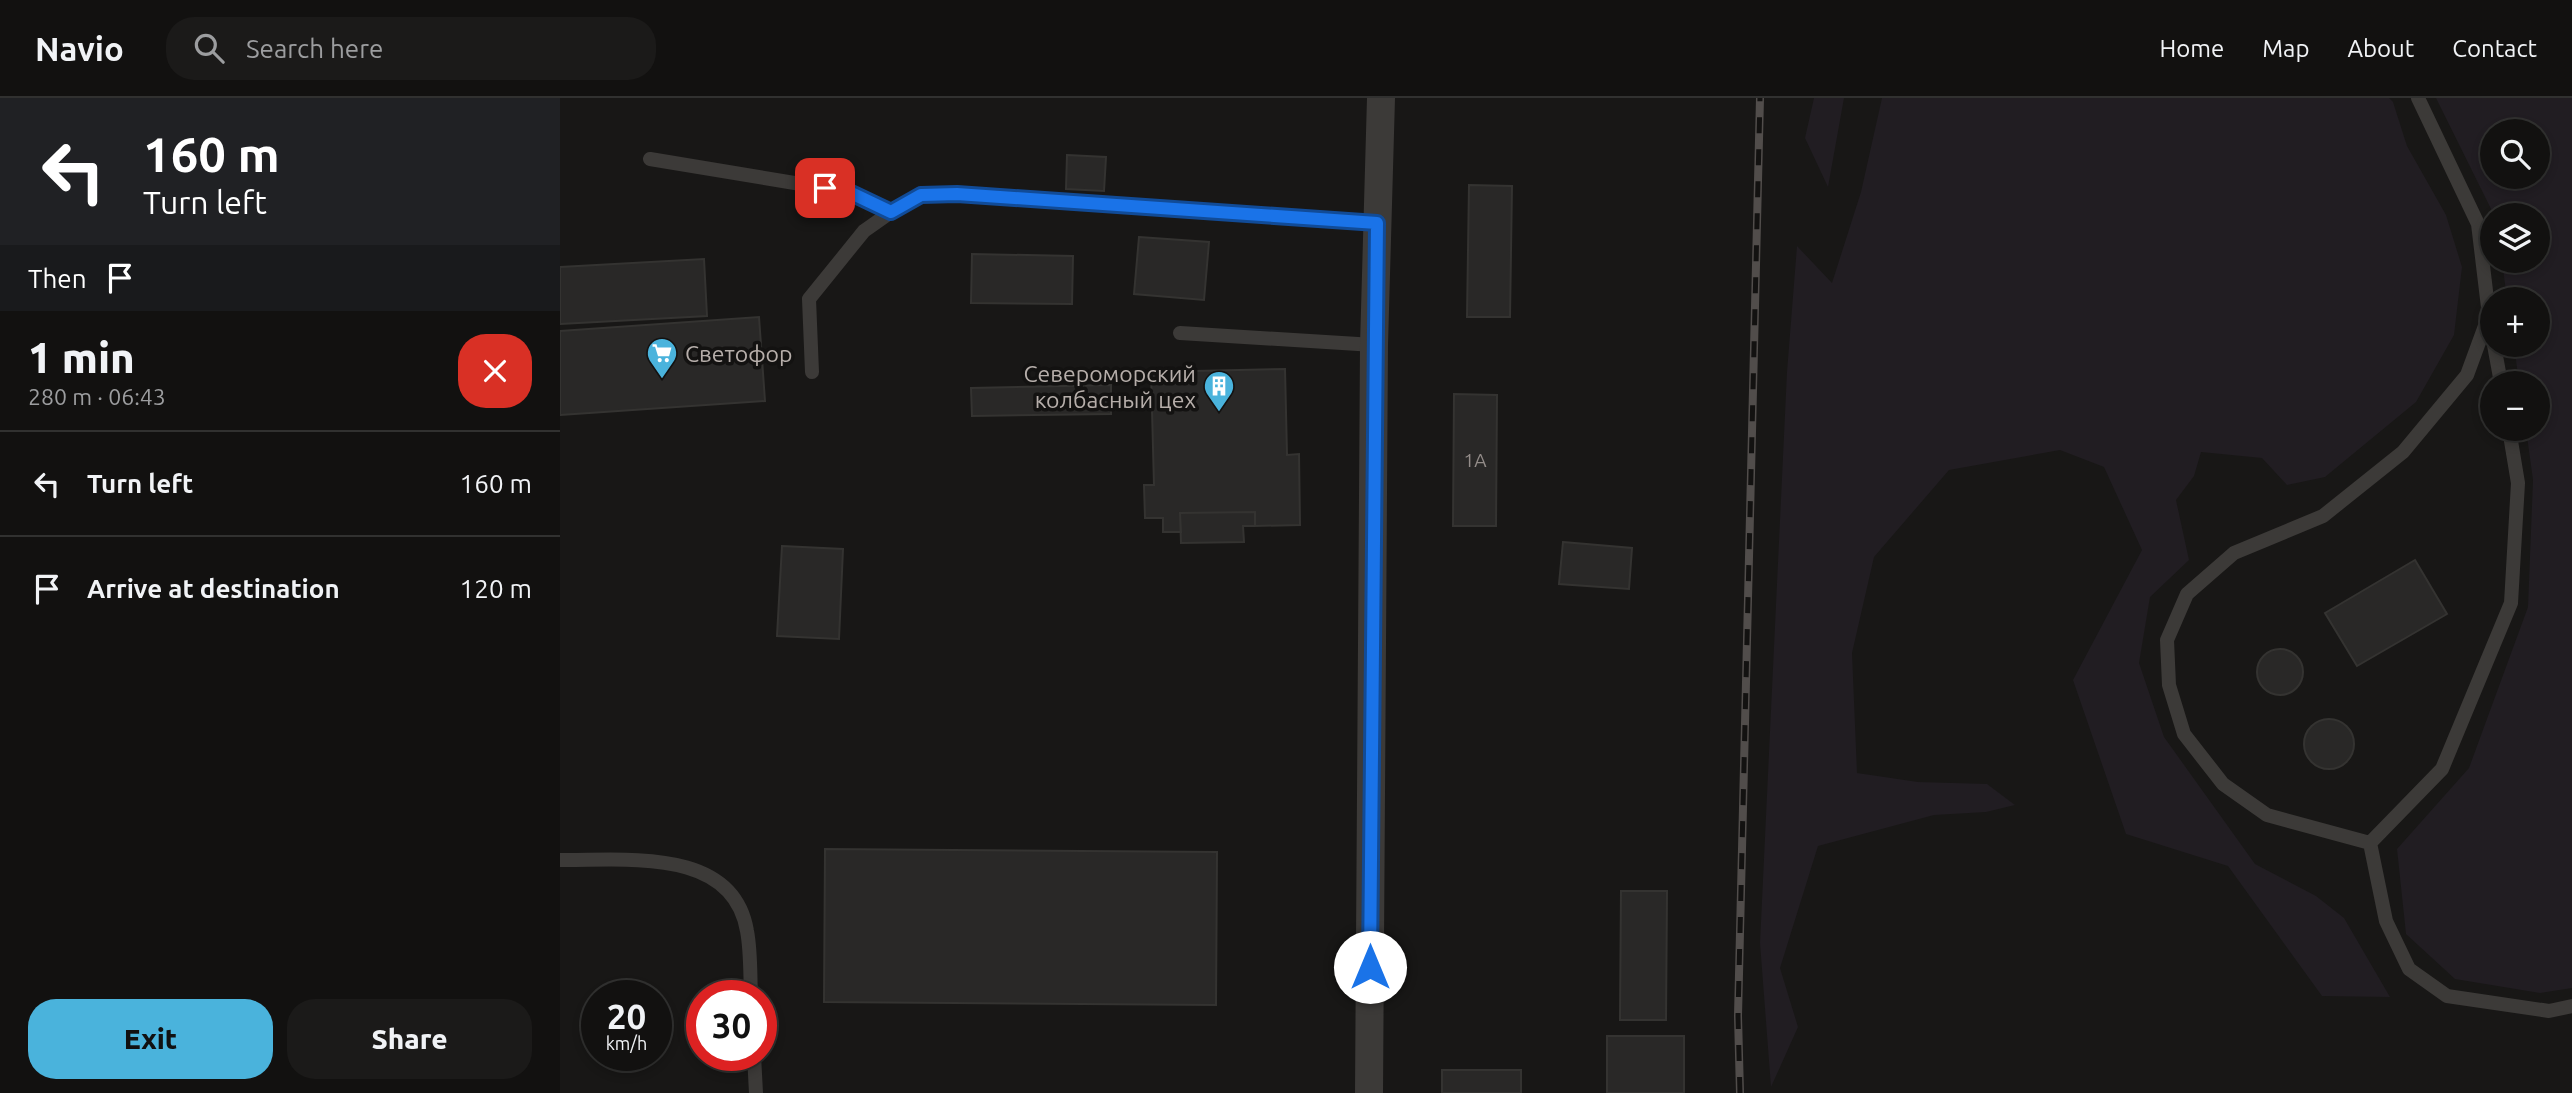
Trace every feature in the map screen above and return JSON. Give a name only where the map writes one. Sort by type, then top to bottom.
[{"type":"street","points":[[1369,1093],[1374,345],[1381,98]]},
{"type":"lane","points":[[2418,98],[2478,224],[2486,287]]},
{"type":"lane","points":[[650,159],[849,192],[891,212]]},
{"type":"lane","points":[[812,372],[809,299],[864,231],[921,195],[957,194],[1377,223]]},
{"type":"lane","points":[[1180,332],[1374,345]]},
{"type":"lane","points":[[2370,842],[2267,815],[2223,784],[2184,734],[2169,685],[2167,640],[2187,594],[2234,553],[2323,516],[2403,452],[2467,375],[2480,340]]},
{"type":"lane","points":[[2370,842],[2442,769],[2511,603],[2518,483],[2511,441]]},
{"type":"lane","points":[[2370,842],[2386,921],[2409,969],[2447,996],[2549,1011],[2572,1006]]},
{"type":"lane","points":[[560,860],[665,861],[700,871],[731,892],[747,929],[750,980]]},
{"type":"lane","points":[[755,1071],[756,1093]]},
{"type":"shaded area","points":[[1814,98],[1844,98],[1828,187],[1805,138]]},
{"type":"shaded area","points":[[1882,98],[2389,98],[2393,102],[2407,146],[2446,215],[2462,267],[2454,335],[2416,402],[2325,477],[2287,485],[2262,458],[2201,452],[2194,476],[2176,500],[2189,560],[2150,597],[2139,663],[2164,737],[2255,864],[2316,896],[2344,918],[2390,997],[2322,996],[2228,866],[2126,834],[2073,680],[2142,550],[2104,467],[2060,450],[1949,470],[1874,557],[1852,653],[1857,773],[1918,782],[1987,784],[2015,805],[1986,812],[1934,815],[1818,846],[1780,968],[1798,1027],[1771,1087],[1760,943],[1787,372],[1797,246],[1832,283],[1861,192]]},
{"type":"shaded area","points":[[2436,98],[2572,98],[2572,988],[2540,993],[2455,979],[2406,934],[2397,849],[2469,768],[2528,607],[2533,480],[2528,441],[2550,441],[2550,371],[2517,371],[2516,357],[2550,357],[2550,287],[2505,287],[2504,273],[2550,273],[2550,203],[2488,203],[2481,189],[2550,189],[2550,119],[2480,119],[2480,187]]},
{"type":"building","points":[[1067,155],[1106,157],[1104,191],[1066,189]]},
{"type":"building","points":[[1469,185],[1512,186],[1510,317],[1467,317]]},
{"type":"building","points":[[1139,237],[1209,242],[1204,300],[1134,294]]},
{"type":"building","points":[[972,254],[1073,256],[1072,304],[971,303]]},
{"type":"building","points":[[704,259],[707,316],[560,324],[560,267]]},
{"type":"building","name":"Светофор","points":[[759,317],[765,401],[560,415],[560,331]]},
{"type":"building","name":"Североморский колбасный цех","points":[[1285,369],[1287,455],[1299,454],[1300,525],[1255,526],[1255,512],[1180,513],[1181,532],[1163,532],[1163,518],[1145,518],[1144,485],[1154,485],[1151,372]]},
{"type":"building","points":[[1111,385],[1111,414],[972,416],[971,388]]},
{"type":"building","points":[[1454,394],[1497,395],[1496,526],[1453,526]]},
{"type":"building","points":[[1255,512],[1255,526],[1243,526],[1244,542],[1181,543],[1180,513]]},
{"type":"building","points":[[1563,542],[1632,548],[1629,589],[1559,584]]},
{"type":"building","points":[[782,546],[843,549],[839,639],[777,636]]},
{"type":"building","points":[[2415,560],[2447,614],[2357,666],[2325,613]]},
{"type":"building","points":[[2280,649],[2296,656],[2303,672],[2296,688],[2280,695],[2264,688],[2257,672],[2264,656]]},
{"type":"building","points":[[2329,719],[2346,727],[2354,744],[2346,761],[2329,769],[2312,761],[2304,744],[2312,727]]},
{"type":"building","points":[[825,849],[1217,852],[1216,1005],[824,1002]]},
{"type":"building","points":[[1621,891],[1667,891],[1666,1020],[1620,1020]]},
{"type":"building","points":[[1607,1036],[1684,1036],[1684,1093],[1607,1093]]},
{"type":"building","points":[[1442,1070],[1521,1070],[1521,1093],[1442,1093]]},
{"type":"railway","points":[[1740,1093],[1738,1016],[1760,98]]},
{"type":"place","name":"Светофор","points":[[662,380]]},
{"type":"place","name":"Североморский колбасный цех","points":[[1219,413]]},
{"type":"route","points":[[825,188],[849,192],[891,212],[921,195],[957,194],[1377,223],[1370,967]]}]
